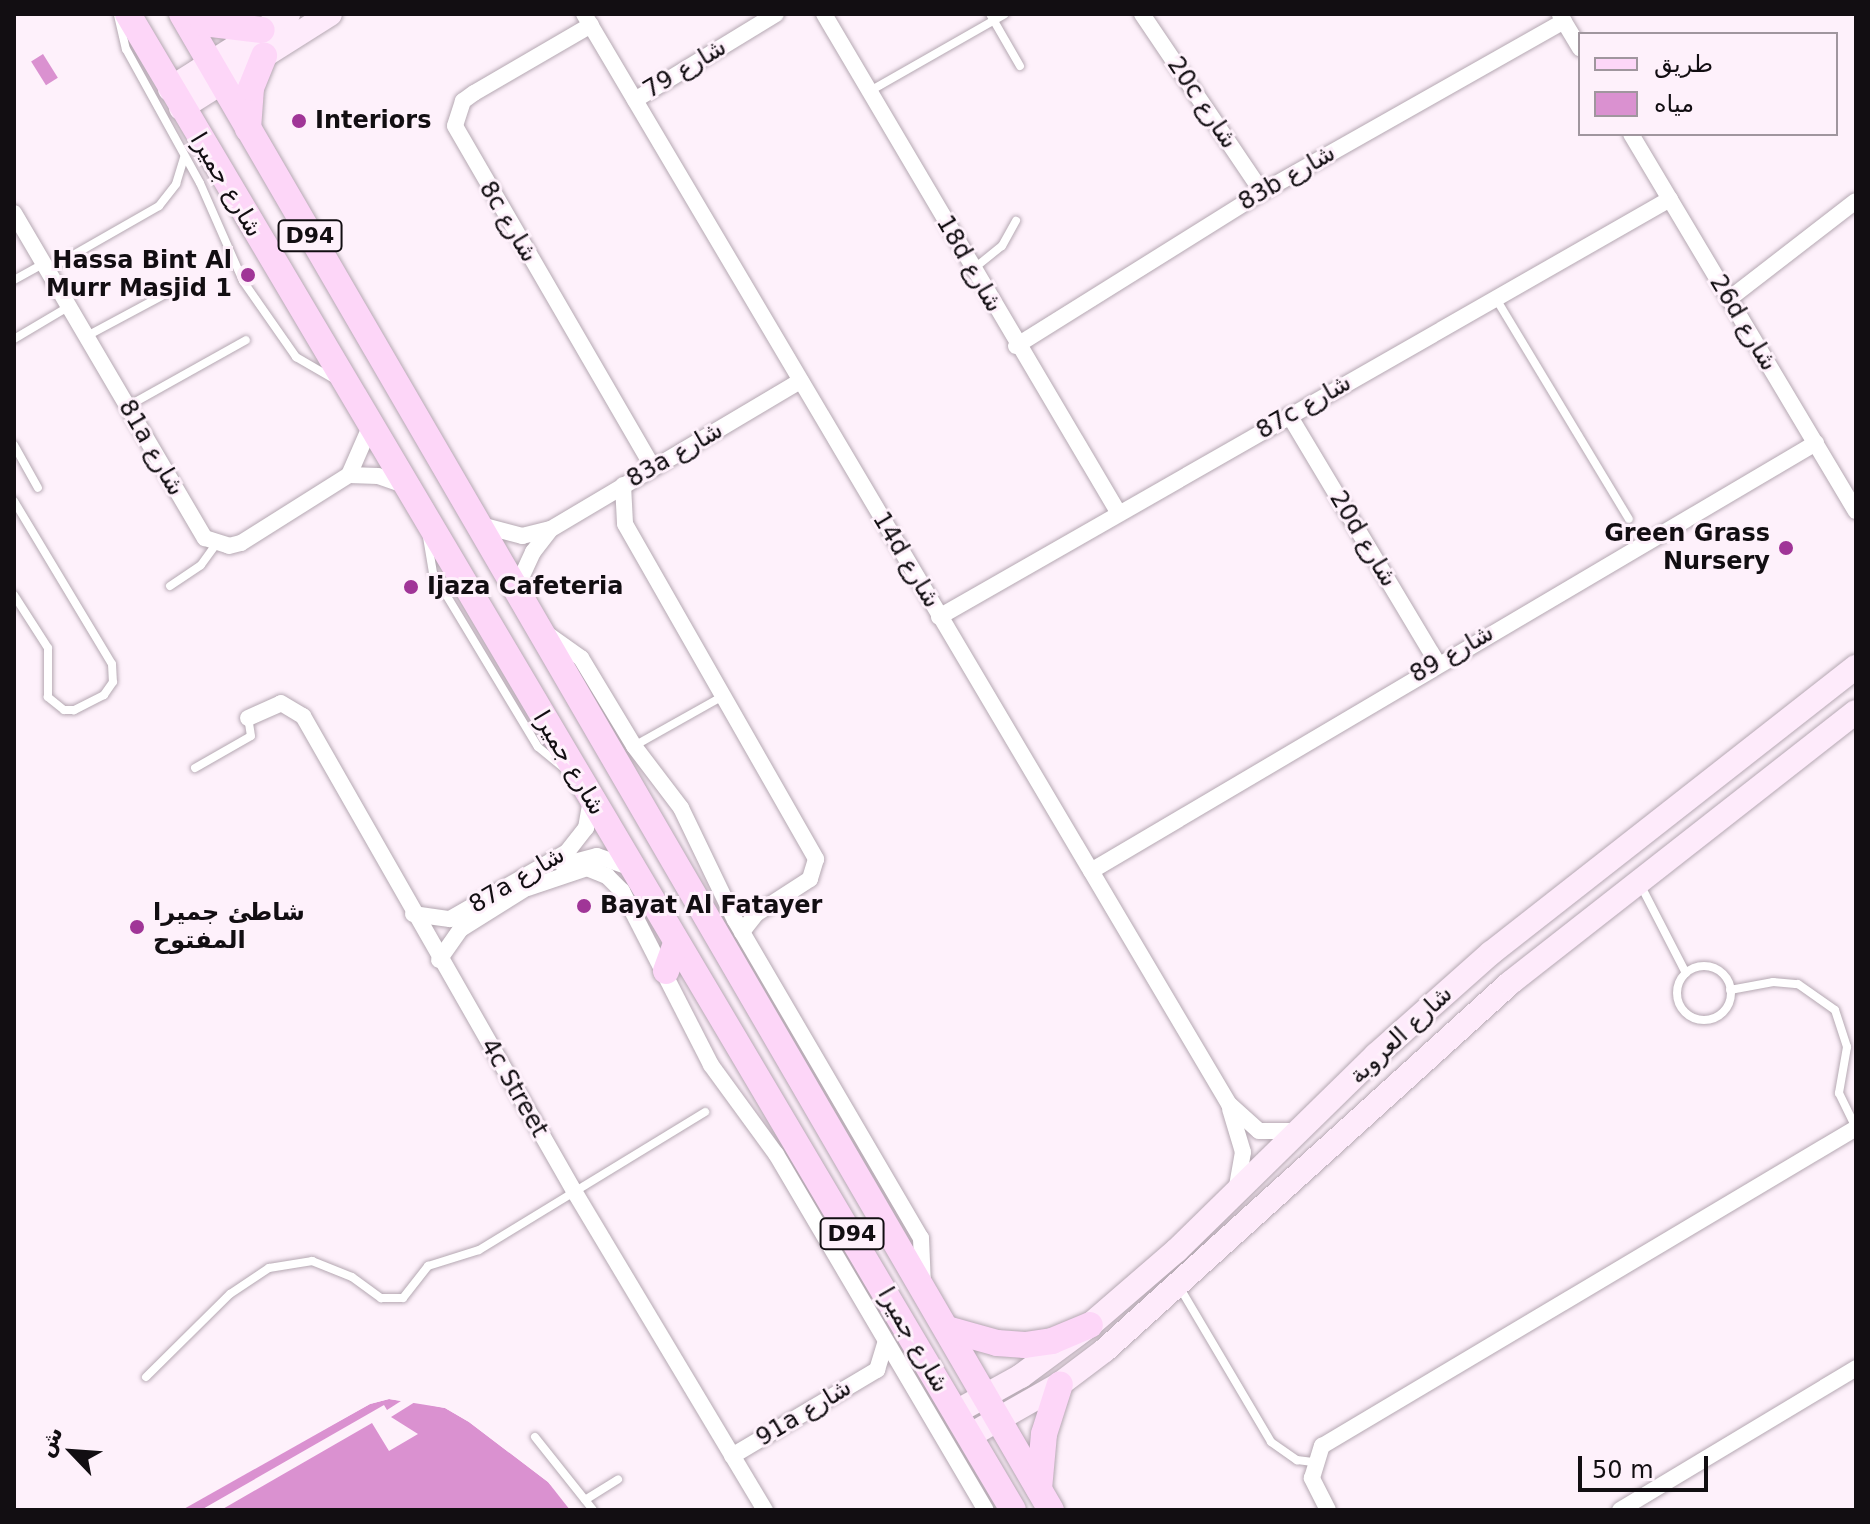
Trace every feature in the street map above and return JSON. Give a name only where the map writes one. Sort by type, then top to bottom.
[{"type":"main road","name":"شارع جميرا","points":[[128,14],[175,99],[1013,1510]]},
{"type":"main road","name":"شارع جميرا","points":[[183,14],[1045,1500]]},
{"type":"main road","points":[[183,14],[263,42]]},
{"type":"main road","points":[[248,129],[251,88],[263,42],[288,14]]},
{"type":"main road","points":[[175,99],[263,42],[330,14]]},
{"type":"main road","name":"شارع العروبة","points":[[956,1412],[1090,1325],[1235,1195],[1491,953],[1856,667]]},
{"type":"main road","name":"شارع العروبة","points":[[969,1436],[1060,1384],[1180,1288],[1386,1091],[1510,983],[1856,712]]},
{"type":"main road","points":[[666,971],[676,944]]},
{"type":"main road","points":[[947,1329],[997,1343],[1025,1345],[1052,1341],[1090,1325]]},
{"type":"main road","points":[[1045,1500],[1044,1434],[1060,1384]]},
{"type":"street","name":"شارع 79","points":[[635,100],[776,14]]},
{"type":"street","name":"18d شارع","points":[[824,14],[1016,346],[1118,512]]},
{"type":"street","name":"20c شارع","points":[[1142,14],[1262,192]]},
{"type":"street","name":"83b شارع","points":[[1016,346],[1262,192],[1562,18]]},
{"type":"street","points":[[1562,18],[1578,45]]},
{"type":"street","name":"14d شارع","points":[[587,20],[1229,1104],[1243,1152],[1235,1195]]},
{"type":"street","name":"8c شارع","points":[[587,20],[463,101],[455,126],[653,468]]},
{"type":"street","name":"26d شارع","points":[[1632,136],[1856,511]]},
{"type":"street","name":"87c شارع","points":[[939,617],[1670,199]]},
{"type":"street","points":[[1729,299],[1856,201]]},
{"type":"street","name":"81a شارع","points":[[14,213],[197,528],[216,544]]},
{"type":"street","name":"83a شارع","points":[[477,524],[522,536],[551,529],[800,381]]},
{"type":"street","name":"20d شارع","points":[[1289,415],[1437,662]]},
{"type":"street","points":[[349,475],[370,427]]},
{"type":"street","name":"شارع 89","points":[[1091,871],[1437,662],[1816,443]]},
{"type":"street","points":[[216,544],[241,543],[349,475],[378,476],[404,485]]},
{"type":"street","points":[[623,485],[625,524],[816,859],[810,879],[756,914],[742,932]]},
{"type":"street","name":"83a شارع","points":[[515,591],[533,552],[551,529]]},
{"type":"street","points":[[537,628],[581,658],[634,746],[681,808],[742,932],[921,1238],[926,1261],[923,1287]]},
{"type":"street","name":"4c Street","points":[[248,718],[281,703],[303,716],[439,960],[765,1510]]},
{"type":"street","name":"87a شارع","points":[[413,914],[450,919],[567,852],[586,828],[591,801]]},
{"type":"street","name":"87a شارع","points":[[439,960],[461,929],[579,857],[605,857],[631,868]]},
{"type":"street","points":[[528,888],[576,869],[607,876],[622,891],[666,971],[711,1065],[776,1154],[986,1510]]},
{"type":"street","name":"14d شارع","points":[[1229,1104],[1259,1131],[1300,1131]]},
{"type":"street","points":[[1328,1510],[1312,1478],[1313,1462],[1337,1436],[1856,1128]]},
{"type":"street","name":"91a شارع","points":[[732,1456],[877,1370],[886,1341]]},
{"type":"street","points":[[1620,1510],[1856,1368]]},
{"type":"street","name":"91a شارع","points":[[877,1370],[909,1380]]},
{"type":"street","points":[[1045,1500],[1064,1510]]},
{"type":"lane","points":[[118,14],[126,49],[185,156],[263,313],[296,357],[345,384]]},
{"type":"lane","points":[[869,92],[992,17],[1005,14]]},
{"type":"lane","points":[[992,17],[1020,66]]},
{"type":"lane","points":[[14,280],[45,267],[159,206],[176,184],[185,156]]},
{"type":"lane","points":[[972,270],[995,254],[1016,221]]},
{"type":"lane","points":[[86,336],[171,291]]},
{"type":"lane","points":[[1495,297],[1629,519]]},
{"type":"lane","points":[[15,335],[69,307]]},
{"type":"lane","points":[[127,407],[246,340]]},
{"type":"lane","points":[[14,445],[38,488]]},
{"type":"lane","points":[[14,501],[112,664],[113,682],[104,695],[74,710],[64,710],[48,697],[48,648],[14,595]]},
{"type":"lane","points":[[170,586],[201,565],[216,544]]},
{"type":"lane","points":[[634,746],[724,696]]},
{"type":"lane","points":[[195,768],[251,736],[248,718]]},
{"type":"lane","points":[[1639,881],[1686,973],[1677,998],[1694,1019],[1720,1015],[1730,990],[1724,975],[1709,967],[1686,973]]},
{"type":"lane","points":[[1730,990],[1773,982],[1798,984],[1835,1010],[1847,1047],[1839,1093],[1856,1128]]},
{"type":"lane","points":[[146,1377],[230,1294],[269,1268],[312,1261],[352,1277],[381,1298],[396,1300],[411,1291],[428,1266],[479,1250],[705,1112]]},
{"type":"lane","points":[[1180,1288],[1271,1442],[1297,1460],[1313,1462]]},
{"type":"lane","points":[[535,1437],[593,1510]]},
{"type":"lane","points":[[585,1500],[618,1479]]},
{"type":"water","points":[[43,54],[58,78],[46,85],[31,61]]},
{"type":"water","points":[[389,1399],[445,1408],[469,1422],[548,1482],[570,1510],[182,1510],[370,1404]]},
{"type":"pier","points":[[389,1395],[446,1405],[471,1418],[551,1479],[574,1510],[548,1482],[469,1422],[445,1408],[415,1402],[391,1417],[418,1434],[389,1451],[372,1423],[221,1510],[201,1510],[384,1405],[387,1410],[401,1401],[389,1399],[370,1404],[178,1510],[368,1401]]},
{"type":"place","name":"Interiors","points":[[299,121]]},
{"type":"place","name":"Hassa Bint Al Murr Masjid 1","points":[[248,275]]},
{"type":"place","name":"Green Grass Nursery","points":[[1786,548]]},
{"type":"place","name":"Ijaza Cafeteria","points":[[411,587]]},
{"type":"place","name":"Bayat Al Fatayer","points":[[584,906]]},
{"type":"place","name":"شاطئ جميرا المفتوح","points":[[137,927]]}]
